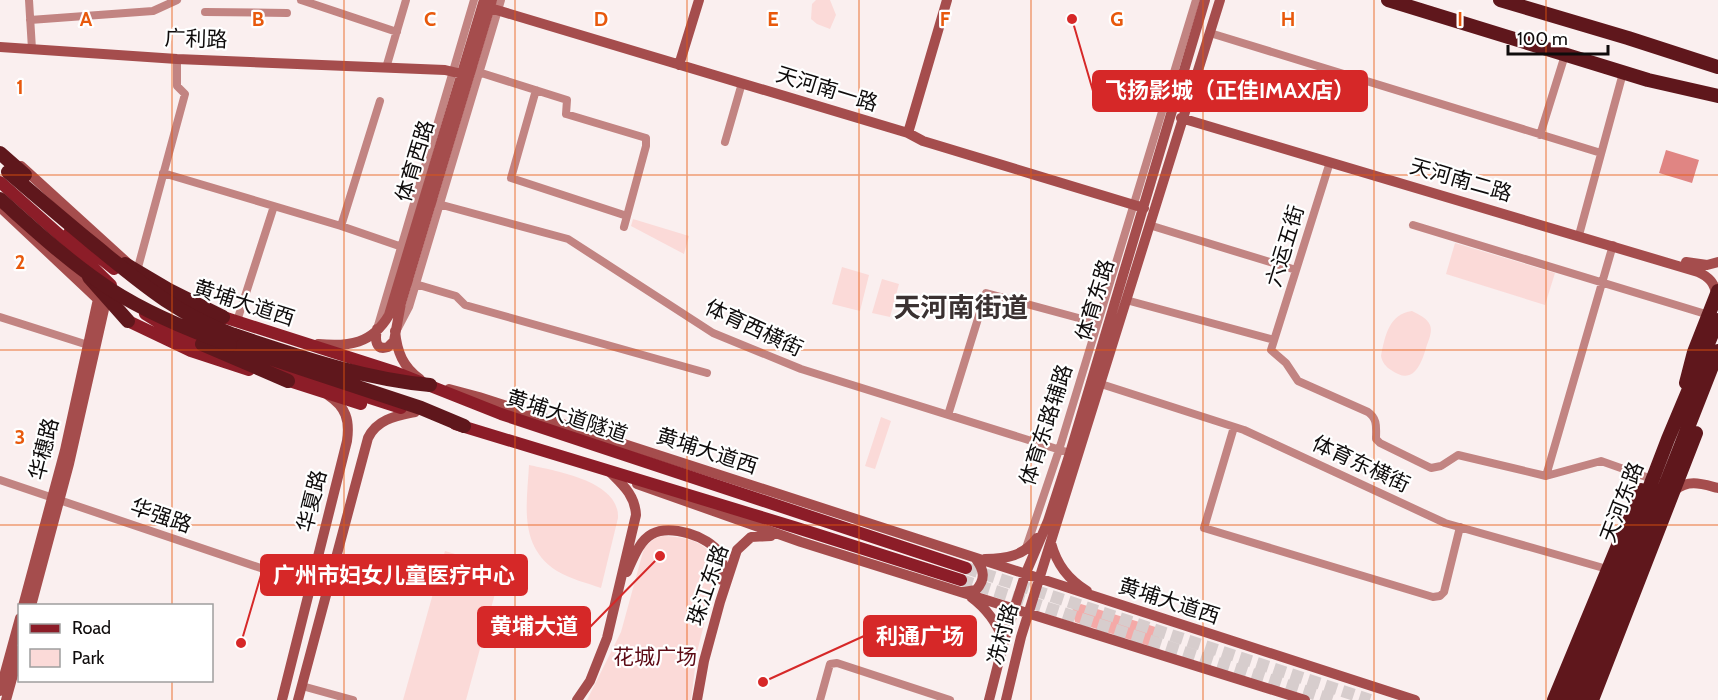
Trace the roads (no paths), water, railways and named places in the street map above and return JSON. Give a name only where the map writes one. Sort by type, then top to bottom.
[{"type":"highway","points":[[1388,0],[1623,73],[1673,87],[1718,96]]},
{"type":"highway","points":[[1500,0],[1718,67]]},
{"type":"highway","points":[[0,153],[59,205],[94,244]]},
{"type":"highway","points":[[0,158],[90,238],[136,271],[223,317]]},
{"type":"highway","points":[[0,165],[125,272],[169,304],[200,322],[361,374],[386,380],[430,385]]},
{"type":"highway","points":[[7,193],[128,321]]},
{"type":"highway","points":[[7,193],[64,255],[111,290],[173,324],[234,333],[464,426]]},
{"type":"highway","name":"天河东路","points":[[1581,700],[1616,579],[1684,400],[1713,317],[1717,293]]},
{"type":"highway","points":[[202,344],[288,381]]},
{"type":"highway","name":"天河东路","points":[[1558,699],[1616,579],[1647,532],[1714,375],[1718,351]]},
{"type":"highway","points":[[1592,700],[1675,490],[1714,375]]},
{"type":"highway","points":[[1616,579],[1636,499],[1658,466]]},
{"type":"highway","points":[[1647,532],[1665,513]]},
{"type":"main road","points":[[680,64],[699,0]]},
{"type":"main road","points":[[908,133],[947,0]]},
{"type":"main road","name":"体育东路","points":[[1015,609],[1025,575],[1048,521],[1064,452],[1205,0]]},
{"type":"main road","name":"体育东路","points":[[1039,579],[1220,0]]},
{"type":"main road","name":"体育西路","points":[[377,329],[386,320],[392,307],[405,248],[440,129],[493,4]]},
{"type":"main road","name":"天河南一路","points":[[493,4],[908,133],[922,141],[1140,203]]},
{"type":"main road","name":"广利路","points":[[0,46],[177,59],[466,72]]},
{"type":"main road","name":"体育西路","points":[[395,331],[412,283],[450,154],[466,72]]},
{"type":"main road","name":"天河南二路","points":[[1184,115],[1330,162],[1690,263],[1707,265],[1718,262]]},
{"type":"main road","name":"天河南二路","points":[[1184,115],[1579,232],[1705,275],[1713,283],[1717,293]]},
{"type":"main road","points":[[0,148],[98,234],[136,271]]},
{"type":"main road","points":[[0,174],[7,193]]},
{"type":"main road","points":[[0,182],[7,193],[141,312],[169,329],[202,344],[610,472],[658,493],[801,542],[963,580],[1015,609],[1305,700]]},
{"type":"main road","name":"黄埔大道西","points":[[7,193],[74,238],[127,278],[168,298],[223,317],[234,333],[306,343],[430,385],[488,400],[1415,700]]},
{"type":"main road","points":[[0,208],[101,302],[128,321],[191,351],[383,411],[415,412]]},
{"type":"main road","name":"华穗路","points":[[24,604],[56,500],[87,345],[101,302]]},
{"type":"main road","name":"华穗路","points":[[31,604],[101,302]]},
{"type":"main road","points":[[377,329],[375,341],[384,348],[393,344],[395,331]]},
{"type":"main road","points":[[306,343],[337,346],[353,344],[361,342],[377,329]]},
{"type":"main road","points":[[395,331],[402,361],[412,373],[430,385]]},
{"type":"main road","name":"华夏路","points":[[282,700],[347,441],[347,414],[337,402],[329,396],[288,381]]},
{"type":"main road","name":"黄埔大道隧道","points":[[430,385],[501,414],[963,580]]},
{"type":"main road","name":"华夏路","points":[[299,696],[370,434],[380,423],[395,416],[415,412]]},
{"type":"main road","points":[[347,441],[360,438],[366,446]]},
{"type":"main road","points":[[1684,465],[1691,477],[1699,483]]},
{"type":"main road","points":[[579,700],[590,681],[607,638],[634,523],[636,507],[630,493],[610,472]]},
{"type":"main road","name":"黄埔大道隧道","points":[[610,472],[963,580]]},
{"type":"main road","points":[[1675,490],[1688,483],[1699,483],[1718,488]]},
{"type":"main road","points":[[976,559],[1005,558],[1025,551],[1048,521]]},
{"type":"main road","points":[[620,586],[646,539],[657,531],[672,530],[699,537],[719,552],[724,567],[720,602]]},
{"type":"main road","name":"珠江东路","points":[[697,700],[699,679],[737,550],[751,537],[764,535],[801,542]]},
{"type":"main road","points":[[1051,543],[1060,566],[1070,578],[1103,600]]},
{"type":"main road","points":[[963,580],[976,590],[982,580],[982,567],[976,559]]},
{"type":"main road","name":"冼村路","points":[[1006,700],[1039,579]]},
{"type":"main road","points":[[963,580],[995,621],[1004,641]]},
{"type":"main road","name":"冼村路","points":[[989,700],[1015,609]]},
{"type":"main road","points":[[0,691],[18,625]]},
{"type":"main road","points":[[0,697],[6,700],[18,657]]},
{"type":"street","points":[[29,0],[32,49]]},
{"type":"street","points":[[30,20],[153,11],[177,0]]},
{"type":"street","points":[[301,0],[397,32]]},
{"type":"street","points":[[386,68],[406,0]]},
{"type":"street","points":[[474,0],[466,72],[567,100],[566,114],[646,138],[646,146],[624,226]]},
{"type":"street","name":"体育东路辅路","points":[[1025,551],[1064,452],[1098,323],[1140,203],[1196,0]]},
{"type":"street","points":[[205,12],[287,13]]},
{"type":"street","points":[[1210,33],[1601,153]]},
{"type":"street","points":[[1540,135],[1564,55]]},
{"type":"street","points":[[136,271],[185,94],[177,86],[177,59]]},
{"type":"street","points":[[1579,232],[1623,73]]},
{"type":"street","points":[[725,142],[742,83]]},
{"type":"street","points":[[536,90],[511,178],[627,216]]},
{"type":"street","points":[[340,226],[380,101]]},
{"type":"street","name":"六运五街","points":[[1274,340],[1330,162]]},
{"type":"street","points":[[163,173],[405,248]]},
{"type":"street","name":"体育西横街","points":[[435,203],[568,238],[713,333],[801,369],[1064,452]]},
{"type":"street","points":[[234,333],[274,206]]},
{"type":"street","points":[[1149,225],[1296,270]]},
{"type":"street","points":[[1413,225],[1713,317]]},
{"type":"street","points":[[1546,476],[1613,245]]},
{"type":"street","points":[[412,283],[456,296],[465,305],[708,373]]},
{"type":"street","points":[[948,415],[986,292],[1098,323]]},
{"type":"street","points":[[1126,300],[1274,340],[1271,350],[1286,363],[1298,381],[1373,415],[1376,421],[1376,439],[1385,446],[1431,468],[1441,466],[1458,455],[1546,476],[1601,461],[1649,478]]},
{"type":"street","points":[[0,317],[87,345]]},
{"type":"street","name":"体育东横街","points":[[1101,384],[1234,427],[1445,523],[1616,579]]},
{"type":"street","points":[[1234,427],[1204,528],[1433,597],[1440,596],[1444,592],[1460,527]]},
{"type":"street","name":"华强路","points":[[0,480],[311,585]]},
{"type":"street","points":[[820,700],[830,664],[837,663],[950,700]]},
{"type":"street","points":[[299,696],[353,700]]},
{"type":"tunnel","points":[[966,568],[1370,700]]},
{"type":"tunnel","points":[[961,580],[1333,700]]},
{"type":"place","name":"飞扬影城（正佳IMAX店）","points":[[1072,19]]},
{"type":"place","name":"黄埔大道","points":[[660,556]]},
{"type":"place","name":"广州市妇女儿童医疗中心","points":[[241,643]]},
{"type":"place","name":"利通广场","points":[[763,682]]},
{"type":"district","name":"天河南街道","points":[[961,308]]},
{"type":"park label","name":"花城广场","points":[[655,657]]}]
